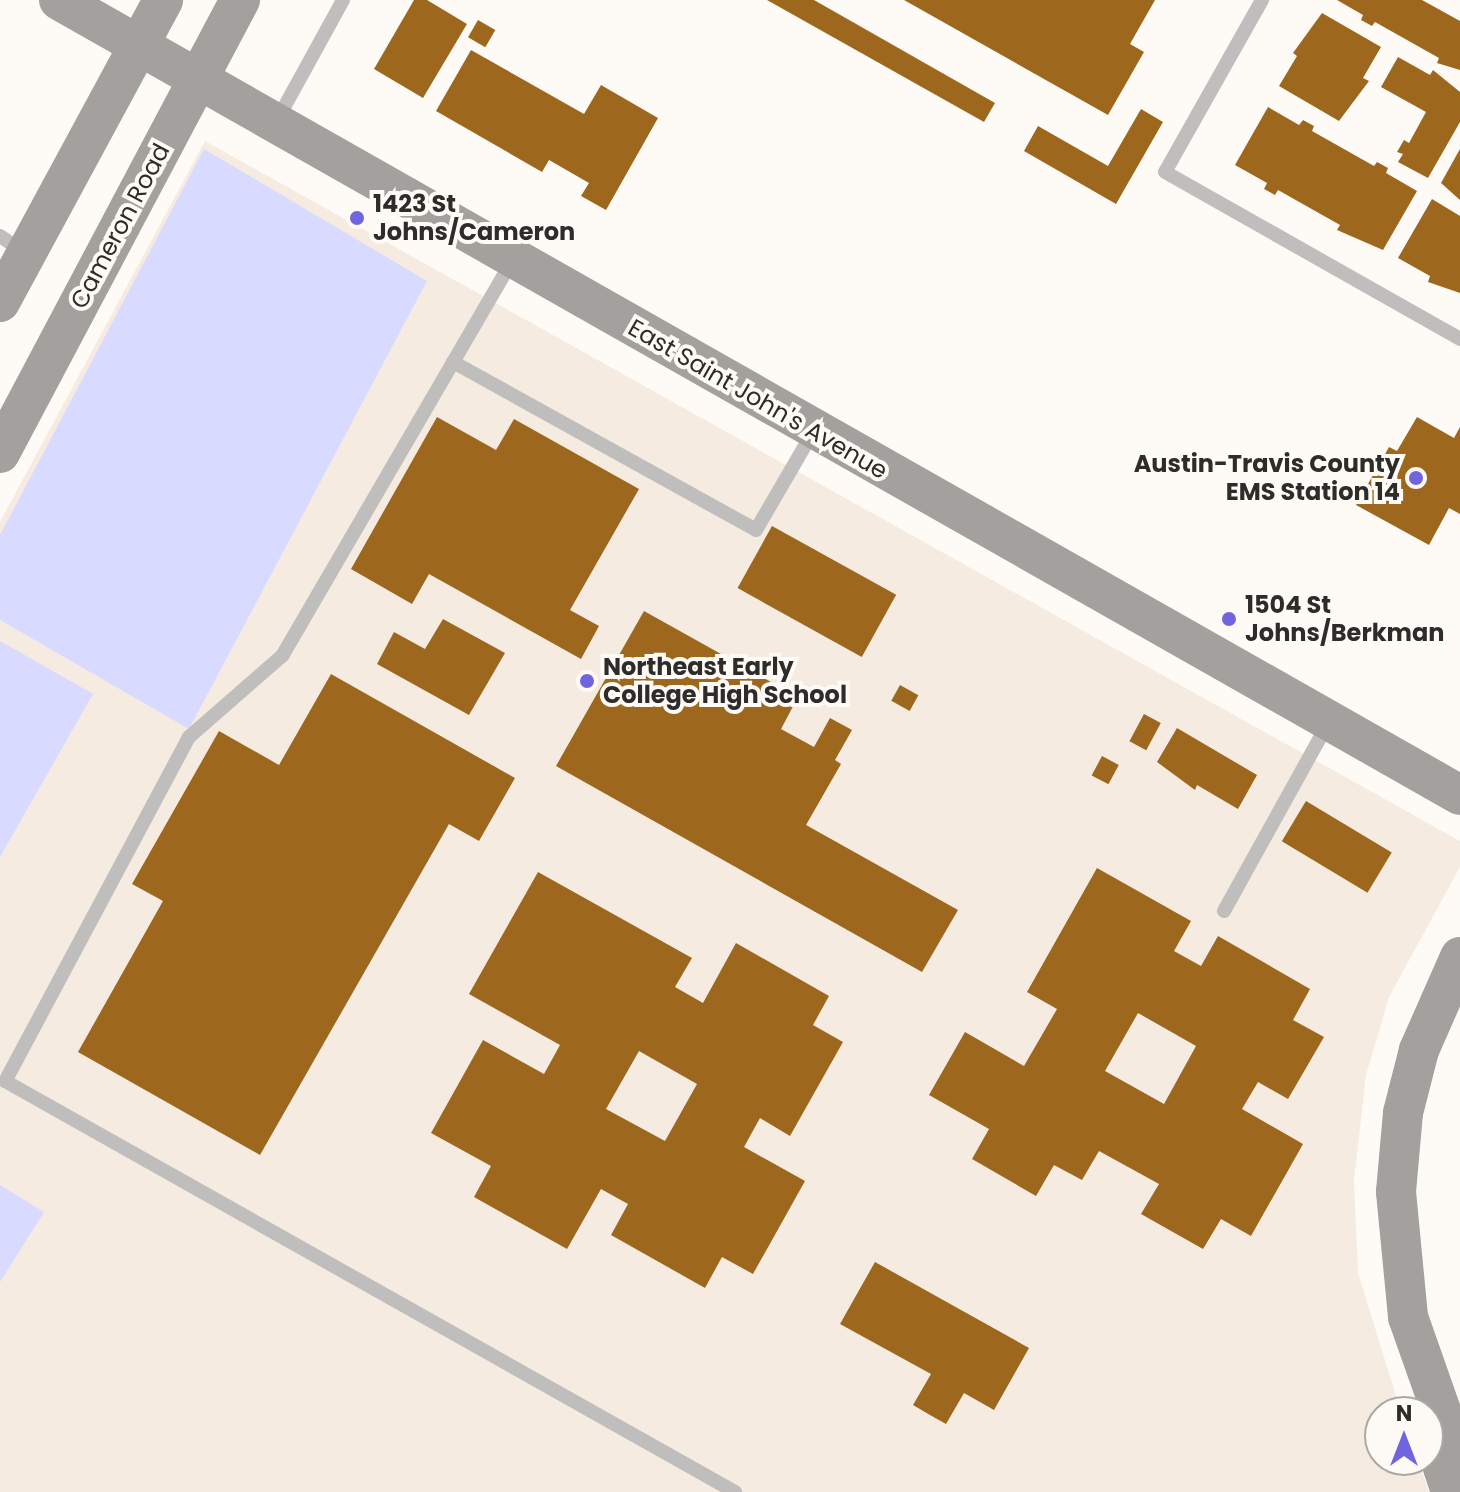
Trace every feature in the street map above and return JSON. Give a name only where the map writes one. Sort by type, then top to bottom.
[{"type":"street","name":"East Saint John's Avenue","points":[[59,0],[140,42],[197,80],[1460,795]]},
{"type":"street","points":[[0,302],[13,245],[163,0]]},
{"type":"street","name":"Cameron Road","points":[[0,453],[240,0]]},
{"type":"street","points":[[1451,1492],[1443,1468],[1456,1443],[1408,1317],[1396,1192],[1403,1113],[1419,1050],[1460,957]]},
{"type":"lane","points":[[275,124],[343,0]]},
{"type":"lane","points":[[1262,0],[1165,172],[1460,339]]},
{"type":"lane","points":[[512,259],[283,655],[189,737],[5,1081],[735,1492]]},
{"type":"lane","points":[[453,362],[756,530],[814,431]]},
{"type":"lane","points":[[1224,911],[1328,723]]},
{"type":"shaded area","name":"Northeast Early College High School","points":[[205,141],[1460,841],[1460,867],[1389,997],[1366,1075],[1354,1180],[1358,1273],[1396,1396],[1364,1396],[1364,1476],[1424,1476],[1429,1492],[0,1492],[0,522]]},
{"type":"shaded area","points":[[204,149],[427,281],[189,729],[0,620],[0,535]]},
{"type":"shaded area","points":[[0,641],[93,694],[0,857]]},
{"type":"shaded area","points":[[0,1185],[44,1212],[0,1282]]},
{"type":"building","points":[[414,0],[427,0],[467,24],[423,98],[374,69]]},
{"type":"building","points":[[767,0],[814,0],[995,103],[984,122]]},
{"type":"building","points":[[904,0],[1155,0],[1130,44],[1144,52],[1108,115]]},
{"type":"building","points":[[1337,0],[1422,0],[1460,21],[1460,70],[1437,63],[1439,58],[1375,22],[1372,26],[1361,20],[1363,15]]},
{"type":"building","points":[[1322,13],[1381,47],[1363,78],[1369,81],[1339,121],[1279,86],[1297,56],[1293,53]]},
{"type":"building","points":[[478,20],[495,30],[485,47],[468,37]]},
{"type":"building","points":[[471,50],[584,114],[601,85],[658,118],[606,210],[581,196],[589,183],[549,160],[542,172],[436,111]]},
{"type":"building","points":[[1398,57],[1430,75],[1433,70],[1460,92],[1460,122],[1428,178],[1398,162],[1403,154],[1397,152],[1404,140],[1409,143],[1426,112],[1381,87]]},
{"type":"building","points":[[1268,107],[1299,125],[1303,120],[1314,126],[1312,131],[1374,166],[1377,162],[1388,168],[1386,173],[1417,191],[1383,250],[1337,230],[1340,225],[1278,190],[1275,195],[1264,189],[1267,183],[1235,165]]},
{"type":"building","points":[[1141,109],[1163,122],[1116,204],[1024,151],[1038,126],[1108,166]]},
{"type":"building","points":[[1460,149],[1460,200],[1441,183]]},
{"type":"building","points":[[1432,199],[1460,216],[1460,293],[1428,282],[1430,276],[1398,258]]},
{"type":"building","points":[[437,417],[496,450],[514,419],[639,489],[570,610],[599,626],[581,659],[429,574],[412,604],[351,569]]},
{"type":"building","name":"Austin-Travis County EMS Station 14","points":[[1417,417],[1454,438],[1460,427],[1460,514],[1449,508],[1429,545],[1356,505],[1389,447],[1397,451]]},
{"type":"building","points":[[772,526],[896,595],[862,657],[738,588]]},
{"type":"building","points":[[644,611],[798,697],[781,729],[814,747],[830,718],[852,730],[835,760],[841,764],[806,825],[958,910],[922,972],[556,766]]},
{"type":"building","points":[[443,619],[505,653],[469,715],[377,664],[394,632],[425,649]]},
{"type":"building","points":[[331,674],[515,778],[479,841],[449,824],[260,1155],[78,1052],[163,901],[132,884],[219,731],[279,765]]},
{"type":"building","points":[[900,685],[918,695],[910,711],[891,701]]},
{"type":"building","points":[[1144,714],[1161,723],[1146,750],[1129,741]]},
{"type":"building","points":[[1177,728],[1257,775],[1238,809],[1197,785],[1195,790],[1157,762]]},
{"type":"building","points":[[1102,756],[1119,765],[1108,784],[1092,775]]},
{"type":"building","points":[[1306,801],[1392,853],[1368,893],[1282,841]]},
{"type":"building","points":[[1097,868],[1191,921],[1174,951],[1201,966],[1218,936],[1310,989],[1293,1020],[1324,1037],[1288,1099],[1258,1082],[1242,1109],[1303,1144],[1251,1236],[1221,1219],[1203,1249],[1141,1214],[1159,1184],[1099,1151],[1082,1180],[1054,1165],[1036,1196],[972,1159],[989,1129],[929,1095],[965,1032],[1024,1066],[1057,1009],[1027,992]],"holes":[[[1138,1013],[1196,1046],[1164,1104],[1105,1071]]]},
{"type":"building","points":[[538,872],[692,958],[675,987],[703,1003],[736,943],[829,996],[813,1025],[843,1042],[790,1136],[760,1118],[744,1147],[805,1181],[753,1274],[722,1257],[705,1288],[611,1235],[628,1204],[601,1189],[567,1249],[474,1197],[491,1166],[431,1133],[483,1040],[544,1074],[560,1045],[469,994]],"holes":[[[639,1051],[697,1084],[665,1141],[606,1109]]]},
{"type":"building","points":[[875,1262],[1029,1348],[994,1410],[964,1393],[946,1424],[913,1405],[931,1374],[840,1324]]},
{"type":"place","name":"1423 St Johns/Cameron","points":[[357,218]]},
{"type":"place","name":"Austin-Travis County EMS Station 14","points":[[1416,478]]},
{"type":"place","name":"1504 St Johns/Berkman","points":[[1229,619]]},
{"type":"place","name":"Northeast Early College High School","points":[[587,681]]}]
